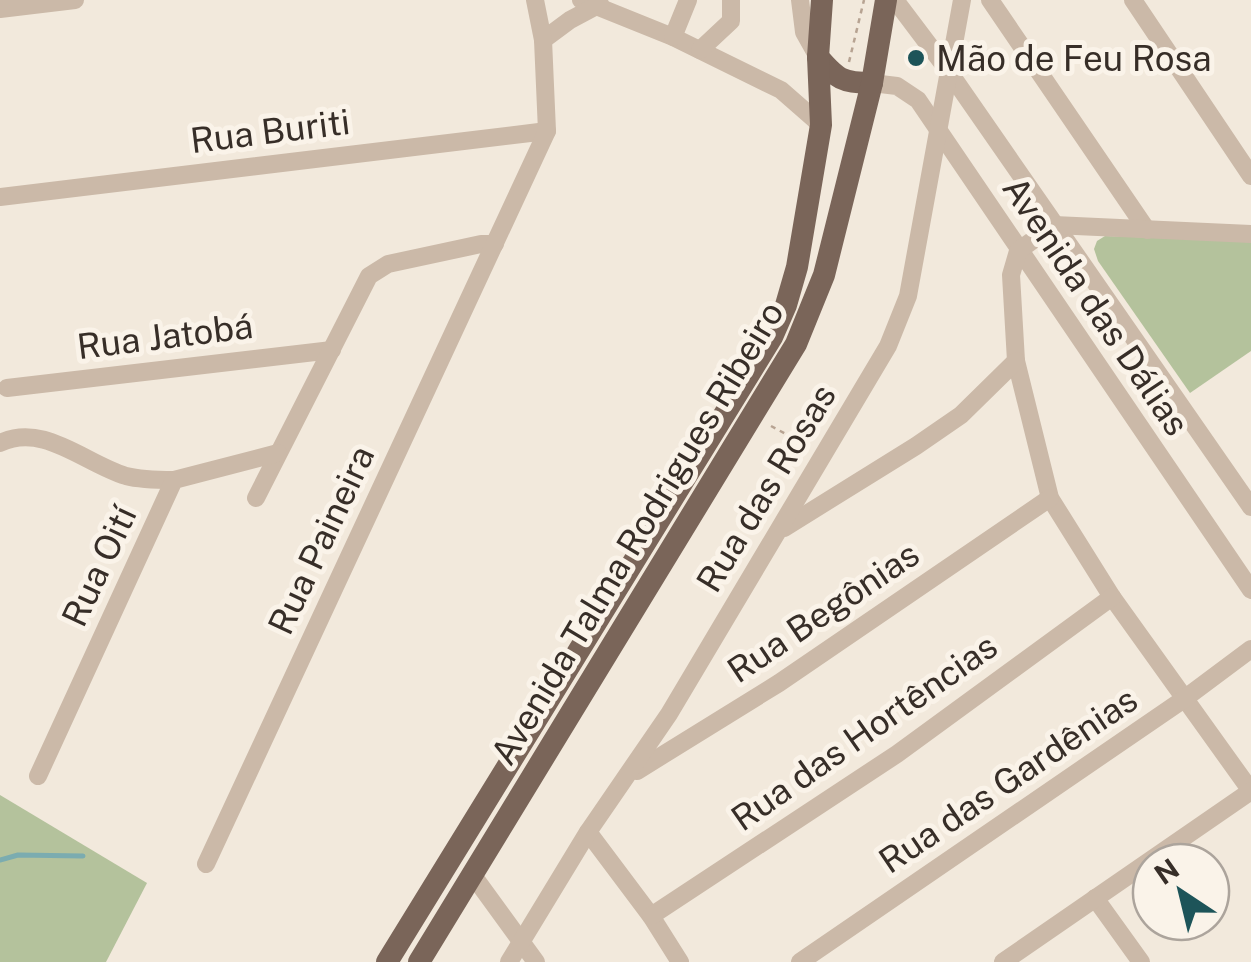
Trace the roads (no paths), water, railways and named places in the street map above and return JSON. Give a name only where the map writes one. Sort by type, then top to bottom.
[{"type":"main road","name":"Avenida Talma Rodrigues Ribeiro","points":[[387,962],[772,338],[797,267],[821,125],[818,57],[822,0]]},
{"type":"main road","name":"Avenida Talma Rodrigues Ribeiro","points":[[418,962],[796,344],[814,308],[872,83],[886,0]]},
{"type":"main road","points":[[818,57],[844,82],[872,83]]},
{"type":"street","points":[[0,9],[75,0]]},
{"type":"street","points":[[535,0],[544,40],[547,130]]},
{"type":"street","points":[[568,0],[570,20]]},
{"type":"street","points":[[667,0],[687,4],[673,37]]},
{"type":"street","points":[[700,50],[731,21],[730,0]]},
{"type":"street","points":[[800,0],[804,32],[818,57]]},
{"type":"street","name":"Avenida das Dálias","points":[[895,0],[1251,508]]},
{"type":"street","name":"Rua das Rosas","points":[[509,962],[588,832],[630,775],[888,346],[908,296],[962,0]]},
{"type":"street","points":[[990,0],[1147,230]]},
{"type":"street","points":[[1132,0],[1251,176]]},
{"type":"street","points":[[544,40],[595,2],[781,90],[821,125]]},
{"type":"street","name":"Avenida das Dálias","points":[[872,83],[908,91],[938,130],[1251,590]]},
{"type":"street","name":"Rua Buriti","points":[[0,197],[547,130]]},
{"type":"street","name":"Rua Paineira","points":[[206,864],[547,130]]},
{"type":"street","points":[[1002,962],[1251,791],[1112,597],[1050,498],[1016,361],[1011,274],[1018,251],[1054,225],[1251,234]]},
{"type":"street","points":[[256,498],[369,276],[388,264],[495,244]]},
{"type":"street","name":"Rua Jatobá","points":[[7,388],[332,350]]},
{"type":"street","points":[[779,531],[961,414],[1016,361]]},
{"type":"street","points":[[0,443],[16,435],[34,435],[125,476],[174,480]]},
{"type":"street","name":"Rua Oití","points":[[38,776],[174,480],[278,453]]},
{"type":"street","name":"Rua Begônias","points":[[630,775],[780,683],[1050,498]]},
{"type":"street","name":"Rua das Hortências","points":[[651,916],[897,754],[1112,597]]},
{"type":"street","name":"Rua das Gardênias","points":[[813,959],[1251,649]]},
{"type":"street","points":[[588,832],[680,962]]},
{"type":"street","points":[[472,874],[536,962]]},
{"type":"street","points":[[1095,898],[1141,962]]},
{"type":"waterway","points":[[0,860],[18,855],[83,856]]},
{"type":"place","name":"Mão de Feu Rosa","points":[[916,58]]}]
